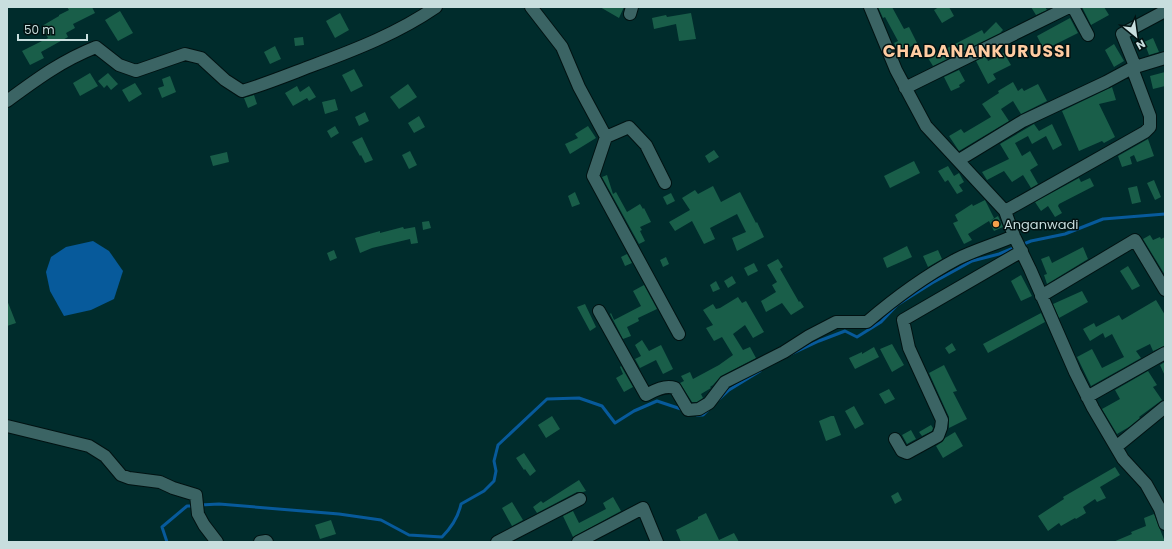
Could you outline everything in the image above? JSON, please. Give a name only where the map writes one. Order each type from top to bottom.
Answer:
[{"type":"street","points":[[7,101],[49,70],[96,46],[119,65],[136,71],[185,54],[201,58],[225,80],[242,91],[267,84],[382,39],[419,19],[436,7]]},
{"type":"street","points":[[531,7],[562,47],[579,87],[606,137],[593,176],[679,334]]},
{"type":"street","points":[[870,7],[905,88],[926,126],[1005,211],[1075,372],[1123,459],[1146,484],[1162,508],[1165,524]]},
{"type":"street","points":[[905,88],[1068,7]]},
{"type":"street","points":[[1073,7],[1088,35]]},
{"type":"street","points":[[1005,211],[1145,132],[1150,127],[1150,116],[1122,34],[1165,11]]},
{"type":"street","points":[[959,160],[1023,121],[1106,82],[1133,67],[1165,58]]},
{"type":"street","points":[[606,137],[629,127],[646,145],[665,183]]},
{"type":"street","points":[[1041,296],[1135,240],[1165,290]]},
{"type":"street","points":[[599,311],[646,395],[657,389],[670,386],[675,388],[688,410],[699,409],[709,403],[725,382],[784,352],[809,336],[836,322],[867,322],[895,298],[959,258],[1018,243]]},
{"type":"street","points":[[895,439],[902,451],[907,453],[938,436],[942,420],[909,348],[903,320],[1018,243]]},
{"type":"street","points":[[1088,397],[1165,353]]},
{"type":"street","points":[[1116,447],[1165,407]]},
{"type":"street","points":[[7,426],[89,446],[105,456],[121,475],[130,478],[160,482],[173,488],[196,495],[198,514],[204,525],[217,542]]},
{"type":"street","points":[[497,542],[580,499]]},
{"type":"street","points":[[578,542],[643,508],[657,542]]},
{"type":"street","points":[[260,542],[267,542]]},
{"type":"water","points":[[93,241],[109,251],[123,271],[114,299],[91,310],[64,316],[50,291],[46,272],[51,257],[66,247]]},
{"type":"building","points":[[67,7],[92,7],[95,13],[73,24],[75,28],[66,33],[68,37],[41,52],[44,58],[30,65],[22,51],[48,38],[42,26],[69,10]]},
{"type":"building","points":[[600,7],[624,7],[619,18]]},
{"type":"building","points":[[878,7],[892,7],[904,29],[909,27],[917,43],[899,53],[894,43],[898,41],[885,17],[883,18]]},
{"type":"building","points":[[939,7],[949,7],[954,16],[942,23],[934,10]]},
{"type":"building","points":[[1031,7],[1045,7],[1047,10],[1036,15]]},
{"type":"building","points":[[1082,7],[1104,7],[1109,15],[1091,25]]},
{"type":"building","points":[[120,11],[133,33],[118,41],[105,20]]},
{"type":"building","points":[[340,13],[349,30],[335,38],[326,21]]},
{"type":"building","points":[[691,13],[696,39],[679,41],[676,24],[654,29],[652,18]]},
{"type":"building","points":[[1070,18],[1078,33],[1044,50],[1037,36]]},
{"type":"building","points":[[996,22],[1003,30],[1000,33],[933,66],[928,58],[982,30],[984,34]]},
{"type":"building","points":[[303,37],[304,45],[295,46],[294,38]]},
{"type":"building","points":[[1153,38],[1159,52],[1149,55],[1144,42]]},
{"type":"building","points":[[1114,44],[1124,61],[1114,67],[1105,50]]},
{"type":"building","points":[[275,46],[281,59],[270,64],[264,52]]},
{"type":"building","points":[[1004,53],[1011,65],[993,74],[996,79],[988,84],[976,61],[986,56],[988,61]]},
{"type":"building","points":[[354,69],[363,86],[351,92],[342,75]]},
{"type":"building","points":[[959,70],[965,81],[959,85],[960,87],[951,91],[944,77]]},
{"type":"building","points":[[1165,72],[1165,86],[1153,89],[1150,76]]},
{"type":"building","points":[[90,73],[98,86],[80,96],[73,83]]},
{"type":"building","points":[[108,73],[118,84],[111,90],[107,85],[104,88],[98,81]]},
{"type":"building","points":[[170,76],[176,92],[162,98],[158,88],[164,86],[162,79]]},
{"type":"building","points":[[1013,82],[1018,91],[1022,88],[1024,91],[1038,84],[1047,101],[1021,114],[1013,101],[1001,109],[1009,121],[959,151],[949,136],[961,129],[964,133],[991,117],[982,104],[999,93],[998,91]]},
{"type":"building","points":[[135,83],[142,94],[129,102],[122,90]]},
{"type":"building","points":[[408,84],[417,97],[399,109],[390,97]]},
{"type":"building","points":[[297,86],[300,92],[309,86],[316,97],[309,101],[307,98],[293,106],[285,93]]},
{"type":"building","points":[[1112,87],[1116,100],[1099,104],[1115,137],[1104,143],[1102,141],[1079,151],[1062,111]]},
{"type":"building","points":[[254,95],[257,104],[248,108],[244,98]]},
{"type":"building","points":[[335,99],[338,110],[325,114],[322,102]]},
{"type":"building","points":[[365,112],[369,121],[359,126],[355,117]]},
{"type":"building","points":[[419,116],[425,127],[414,133],[408,123]]},
{"type":"building","points":[[1034,124],[1039,131],[1052,124],[1062,145],[1053,150],[1046,136],[1032,144],[1028,136],[1015,143],[1022,156],[1030,151],[1038,165],[1030,170],[1038,184],[1031,188],[1023,175],[1012,182],[1004,171],[987,180],[982,172],[1009,159],[1000,144]]},
{"type":"building","points":[[335,126],[339,133],[331,138],[327,131]]},
{"type":"building","points":[[588,126],[596,138],[570,154],[565,144],[578,138],[575,134]]},
{"type":"building","points":[[362,137],[373,160],[365,163],[352,142]]},
{"type":"building","points":[[1148,139],[1154,156],[1137,162],[1134,155],[1130,157],[1132,164],[1122,167],[1118,156]]},
{"type":"building","points":[[714,150],[719,157],[709,163],[705,156]]},
{"type":"building","points":[[410,151],[417,165],[409,169],[402,155]]},
{"type":"building","points":[[227,152],[229,162],[213,166],[210,156]]},
{"type":"building","points":[[914,161],[920,173],[890,188],[884,176]]},
{"type":"building","points":[[948,166],[954,176],[959,173],[964,182],[959,185],[963,191],[957,194],[948,180],[945,182],[938,171]]},
{"type":"building","points":[[607,175],[613,194],[616,192],[627,212],[640,204],[643,209],[644,208],[651,222],[640,227],[642,230],[640,231],[645,241],[639,244],[602,177]]},
{"type":"building","points":[[1079,178],[1081,182],[1090,178],[1094,186],[1059,204],[1058,206],[1062,213],[1055,217],[1048,206],[1041,211],[1035,202]]},
{"type":"building","points":[[1154,180],[1161,197],[1155,200],[1147,183]]},
{"type":"building","points":[[713,186],[721,202],[740,192],[764,237],[737,251],[732,238],[746,232],[737,214],[710,228],[715,239],[704,244],[692,221],[675,231],[669,222],[690,210],[682,198],[695,190],[698,194]]},
{"type":"building","points":[[1137,186],[1141,202],[1132,204],[1128,188]]},
{"type":"building","points":[[575,192],[580,204],[572,207],[568,196]]},
{"type":"building","points":[[671,193],[675,201],[667,205],[663,197]]},
{"type":"building","points":[[985,200],[994,218],[990,221],[998,216],[1003,227],[994,231],[989,221],[968,234],[972,240],[964,244],[953,223],[958,221],[955,215],[972,204],[973,206]]},
{"type":"building","points":[[429,221],[431,228],[423,230],[422,222]]},
{"type":"building","points":[[403,227],[404,229],[415,227],[418,243],[411,244],[410,239],[372,248],[360,253],[355,238],[380,231],[380,233]]},
{"type":"building","points":[[1150,235],[1153,240],[1160,237],[1161,239],[1165,237],[1165,275],[1143,239]]},
{"type":"building","points":[[907,246],[912,257],[887,268],[883,258]]},
{"type":"building","points":[[1083,247],[1088,259],[1047,284],[1044,275],[1047,274],[1041,259],[1049,256],[1052,263]]},
{"type":"building","points":[[334,250],[337,258],[330,261],[327,253]]},
{"type":"building","points":[[938,250],[942,259],[928,267],[923,256]]},
{"type":"building","points":[[627,254],[632,263],[625,266],[621,257]]},
{"type":"building","points":[[666,257],[669,264],[663,267],[660,260]]},
{"type":"building","points":[[778,259],[783,267],[780,269],[799,302],[800,301],[804,307],[791,315],[782,303],[766,312],[761,301],[776,292],[772,285],[777,282],[767,265]]},
{"type":"building","points":[[754,263],[758,271],[748,276],[744,268]]},
{"type":"building","points":[[1128,266],[1140,286],[1132,290],[1120,271]]},
{"type":"building","points":[[1021,275],[1032,296],[1021,301],[1011,281]]},
{"type":"building","points":[[732,276],[736,283],[728,288],[724,281]]},
{"type":"building","points":[[716,281],[720,289],[713,292],[710,285]]},
{"type":"building","points":[[644,285],[657,309],[638,318],[639,321],[627,327],[631,336],[623,339],[610,314],[611,313],[614,320],[641,306],[633,291]]},
{"type":"building","points":[[1082,291],[1088,302],[1059,318],[1053,304]]},
{"type":"building","points":[[738,297],[742,303],[746,301],[764,332],[753,338],[745,325],[733,334],[743,350],[750,347],[756,358],[721,376],[710,387],[711,388],[701,394],[703,398],[697,402],[692,402],[680,383],[684,381],[681,376],[690,372],[693,379],[719,365],[733,355],[722,337],[714,341],[706,328],[713,325],[703,310],[713,304],[716,309],[720,308]]},
{"type":"building","points":[[7,300],[16,323],[7,326]]},
{"type":"building","points":[[1156,300],[1165,315],[1165,346],[1153,351],[1150,344],[1136,351],[1141,358],[1091,386],[1077,357],[1092,349],[1102,368],[1124,357],[1112,334],[1105,338],[1103,333],[1090,341],[1083,329],[1094,323],[1096,327],[1119,315],[1122,320]]},
{"type":"building","points":[[585,304],[596,327],[590,331],[577,307]]},
{"type":"building","points":[[1041,313],[1045,322],[988,353],[983,344]]},
{"type":"building","points":[[642,340],[649,351],[661,345],[673,369],[663,374],[656,360],[640,368],[635,359],[641,356],[635,345]]},
{"type":"building","points":[[952,343],[956,350],[949,354],[945,348]]},
{"type":"building","points":[[892,344],[904,365],[892,372],[880,349]]},
{"type":"building","points":[[874,347],[879,357],[855,369],[849,358],[862,352],[862,354]]},
{"type":"building","points":[[1165,362],[1165,376],[1160,365]]},
{"type":"building","points":[[944,365],[957,391],[953,392],[967,419],[949,428],[949,417],[929,373]]},
{"type":"building","points":[[621,366],[633,387],[624,392],[616,378],[623,374],[620,367]]},
{"type":"building","points":[[1148,371],[1157,385],[1153,387],[1162,400],[1139,417],[1140,418],[1129,427],[1117,434],[1102,409],[1120,399],[1115,390]]},
{"type":"building","points":[[889,389],[895,399],[885,404],[879,394]]},
{"type":"building","points":[[854,406],[864,424],[855,429],[845,411]]},
{"type":"building","points":[[552,416],[560,429],[546,438],[538,425]]},
{"type":"building","points":[[834,416],[841,435],[826,441],[819,421]]},
{"type":"building","points":[[931,425],[933,428],[932,431],[922,436],[919,432]]},
{"type":"building","points":[[911,430],[916,439],[907,444],[902,435]]},
{"type":"building","points":[[955,432],[963,446],[943,458],[936,446]]},
{"type":"building","points":[[524,453],[536,471],[530,476],[516,458]]},
{"type":"building","points":[[1115,467],[1120,475],[1100,487],[1106,498],[1097,502],[1095,499],[1083,507],[1086,513],[1061,526],[1059,523],[1048,531],[1038,516],[1064,499],[1063,497]]},
{"type":"building","points":[[579,480],[586,491],[577,492],[537,513],[533,507],[541,501],[543,503]]},
{"type":"building","points":[[898,492],[902,500],[895,504],[891,496]]},
{"type":"building","points":[[613,497],[621,511],[573,537],[563,516],[573,511],[579,523],[606,509],[603,503]]},
{"type":"building","points":[[512,502],[523,520],[512,526],[502,508]]},
{"type":"building","points":[[706,513],[719,540],[734,533],[739,542],[681,542],[676,530],[698,519],[698,517]]},
{"type":"building","points":[[1154,514],[1165,542],[1113,542],[1146,526],[1144,518]]},
{"type":"building","points":[[331,520],[336,534],[320,539],[315,525]]},
{"type":"waterway","points":[[1021,245],[1031,241],[1065,234],[1103,219],[1165,214]]},
{"type":"waterway","points":[[789,355],[845,331],[857,337],[881,322],[897,305],[932,283],[972,261],[999,254],[1016,247]]},
{"type":"waterway","points":[[717,401],[729,390],[760,371]]},
{"type":"waterway","points":[[200,505],[219,504],[339,514],[381,520],[409,535],[442,537],[454,522],[461,504],[484,491],[494,481],[496,471],[494,461],[498,445],[547,399],[579,398],[602,406],[615,423],[634,411],[657,401],[681,409]]},
{"type":"waterway","points":[[697,415],[703,415],[709,409]]},
{"type":"waterway","points":[[167,542],[162,527],[187,506],[194,506]]},
{"type":"place","name":"Anganwadi","points":[[996,224]]},
{"type":"district","name":"CHADANANKURUSSI","points":[[977,51]]}]
